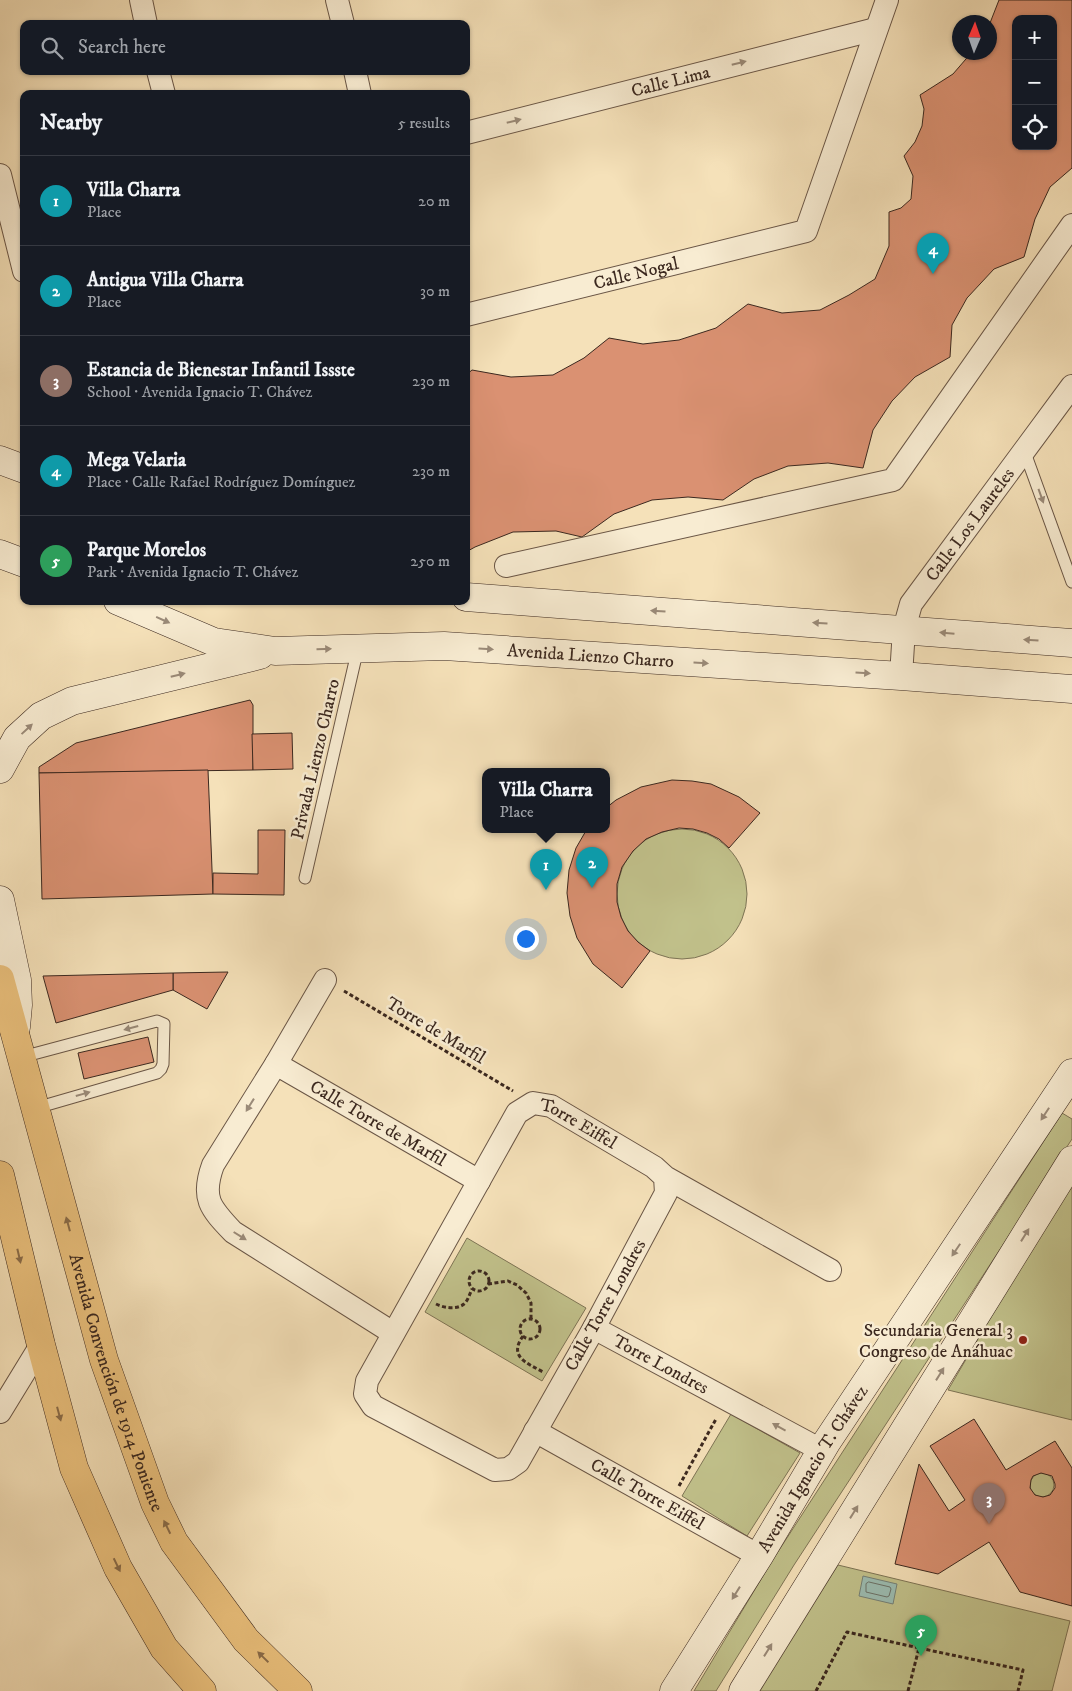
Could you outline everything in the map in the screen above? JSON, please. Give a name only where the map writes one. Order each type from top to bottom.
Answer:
[{"type":"main road","name":"Avenida Convención de 1914 Poniente","points":[[0,979],[104,1360],[155,1503],[174,1542],[246,1640],[298,1691]]},
{"type":"main road","points":[[0,1175],[40,1345],[74,1468],[118,1568],[164,1648],[202,1691]]},
{"type":"street","points":[[141,0],[145,20]]},
{"type":"street","points":[[337,0],[342,20]]},
{"type":"street","points":[[876,28],[886,0]]},
{"type":"street","name":"Calle Lima","points":[[470,131],[876,28]]},
{"type":"street","name":"Calle Nogal","points":[[470,314],[806,232],[876,28]]},
{"type":"street","points":[[159,75],[163,90]]},
{"type":"street","points":[[356,75],[359,90]]},
{"type":"street","points":[[0,175],[20,255]]},
{"type":"street","points":[[506,566],[894,480],[1072,225]]},
{"type":"street","name":"Calle Los Laureles","points":[[901,676],[904,629],[911,604],[1072,386]]},
{"type":"street","points":[[0,460],[20,468]]},
{"type":"street","points":[[0,554],[20,562]]},
{"type":"street","points":[[470,596],[1072,643]]},
{"type":"street","name":"Avenida Lienzo Charro","points":[[127,605],[214,642],[275,651],[444,646],[1072,689]]},
{"type":"street","points":[[0,769],[17,738],[41,716],[72,702],[275,651]]},
{"type":"street","name":"Avenida Convención de 1914 Poniente","points":[[0,900],[17,980],[18,1005],[15,1031]]},
{"type":"street","points":[[325,980],[276,1064],[213,1165],[207,1181],[209,1200],[215,1213],[233,1232],[393,1333]]},
{"type":"street","name":"Calle Torre de Marfil","points":[[276,1064],[479,1181]]},
{"type":"street","name":"Avenida Ignacio T. Chávez","points":[[674,1691],[759,1556],[822,1450],[1071,1077]]},
{"type":"street","name":"Torre Eiffel","points":[[536,1431],[518,1462],[508,1469],[495,1470],[373,1406],[365,1394],[367,1381],[517,1113],[532,1103],[551,1106],[654,1167],[665,1177],[830,1270]]},
{"type":"street","points":[[743,1691],[1072,1160]]},
{"type":"street","name":"Calle Torre Londres","points":[[536,1431],[594,1328],[666,1193],[665,1177]]},
{"type":"street","name":"Torre Londres","points":[[594,1328],[822,1450]]},
{"type":"street","points":[[0,1412],[40,1345]]},
{"type":"street","name":"Calle Torre Eiffel","points":[[536,1431],[759,1556]]},
{"type":"lane","points":[[1024,450],[1072,582]]},
{"type":"lane","name":"Privada Lienzo Charro","points":[[305,878],[358,648]]},
{"type":"lane","points":[[22,1057],[157,1022],[164,1024],[163,1064],[157,1072],[36,1108]]},
{"type":"path","name":"Torre de Marfil","points":[[325,980],[532,1103]]},
{"type":"path","points":[[488,1284],[488,1277],[484,1272],[474,1272],[469,1276],[468,1280],[472,1288],[478,1291],[488,1284],[508,1281],[517,1285],[526,1293],[531,1303],[531,1319]]},
{"type":"path","points":[[415,1294],[442,1307],[454,1308],[464,1304],[472,1288]]},
{"type":"path","points":[[531,1319],[539,1324],[540,1334],[538,1336],[528,1339],[523,1336],[520,1330],[524,1321],[531,1319]]},
{"type":"path","points":[[523,1336],[517,1344],[517,1353],[522,1360],[562,1384]]},
{"type":"path","name":"Torre Londres","points":[[669,1504],[728,1399]]},
{"type":"path","points":[[816,1691],[847,1632],[1023,1670],[1018,1691]]},
{"type":"path","points":[[908,1691],[919,1648]]},
{"type":"green space","points":[[682,829],[695,830],[707,834],[728,848],[742,869],[746,881],[746,907],[742,919],[728,940],[707,954],[695,958],[682,959],[669,958],[657,954],[636,940],[622,919],[618,907],[617,894],[618,881],[622,869],[636,848],[657,834],[669,830]]},
{"type":"green space","points":[[1062,1113],[1072,1119],[1072,1139],[794,1565],[716,1691],[694,1691],[772,1561]]},
{"type":"green space","name":"Secundaria General 3 Congreso de Anáhuac","points":[[1072,1179],[1072,1420],[948,1390]]},
{"type":"green space","points":[[467,1238],[586,1308],[542,1381],[425,1312]]},
{"type":"green space","points":[[731,1414],[800,1453],[747,1536],[682,1496]]},
{"type":"green space","points":[[1042,1473],[1051,1476],[1054,1485],[1051,1494],[1042,1497],[1033,1494],[1030,1485],[1033,1476]]},
{"type":"green space","points":[[838,1565],[1070,1621],[1052,1691],[760,1691]]},
{"type":"water","points":[[863,1576],[897,1584],[893,1604],[859,1596]]},
{"type":"building","points":[[999,0],[1072,0],[1072,168],[1050,187],[1035,219],[1024,257],[994,269],[967,298],[952,325],[950,357],[915,377],[892,401],[873,430],[863,468],[828,463],[788,466],[754,479],[723,500],[688,497],[652,500],[614,514],[582,537],[556,531],[513,532],[470,550],[470,372],[472,370],[511,377],[553,375],[584,358],[609,338],[643,344],[679,340],[716,328],[748,304],[782,313],[820,310],[875,279],[889,246],[889,212],[901,208],[911,199],[913,176],[904,156],[915,142],[922,126],[924,109],[920,95],[953,74],[965,60],[997,60],[997,15],[993,15]]},
{"type":"building","points":[[250,700],[253,705],[253,770],[39,773],[39,767],[76,743]]},
{"type":"building","points":[[292,733],[293,769],[253,770],[252,734]]},
{"type":"building","points":[[208,770],[213,894],[42,899],[39,773]]},
{"type":"building","points":[[672,780],[711,784],[739,797],[760,813],[729,848],[719,839],[707,833],[679,828],[662,832],[646,839],[633,851],[622,867],[617,884],[617,902],[621,917],[628,931],[650,951],[622,988],[593,964],[577,938],[570,916],[567,893],[569,870],[576,848],[585,833],[610,833],[610,805],[641,787]]},
{"type":"building","points":[[258,830],[285,830],[284,895],[213,894],[213,873],[258,874]]},
{"type":"building","points":[[228,972],[207,1009],[173,990],[173,973]]},
{"type":"building","points":[[173,973],[173,990],[56,1023],[43,976]]},
{"type":"building","points":[[148,1037],[154,1062],[84,1079],[78,1053]]},
{"type":"building","points":[[974,1419],[1006,1470],[1055,1441],[1072,1468],[1072,1606],[1020,1592],[989,1542],[938,1574],[895,1564],[919,1464],[949,1511],[965,1500],[930,1446]],"holes":[[[1041,1473],[1052,1476],[1055,1488],[1050,1495],[1043,1497],[1035,1495],[1030,1488],[1033,1476]]]},
{"type":"place","name":"Mega Velaria","points":[[933,274]]},
{"type":"place","name":"Antigua Villa Charra","points":[[592,888]]},
{"type":"place","name":"Villa Charra","points":[[546,890]]},
{"type":"place","name":"Secundaria General 3 Congreso de Anáhuac","points":[[1023,1340]]},
{"type":"place","name":"Estancia de Bienestar Infantil Issste","points":[[989,1524]]},
{"type":"place","name":"Parque Morelos","points":[[921,1656]]}]
